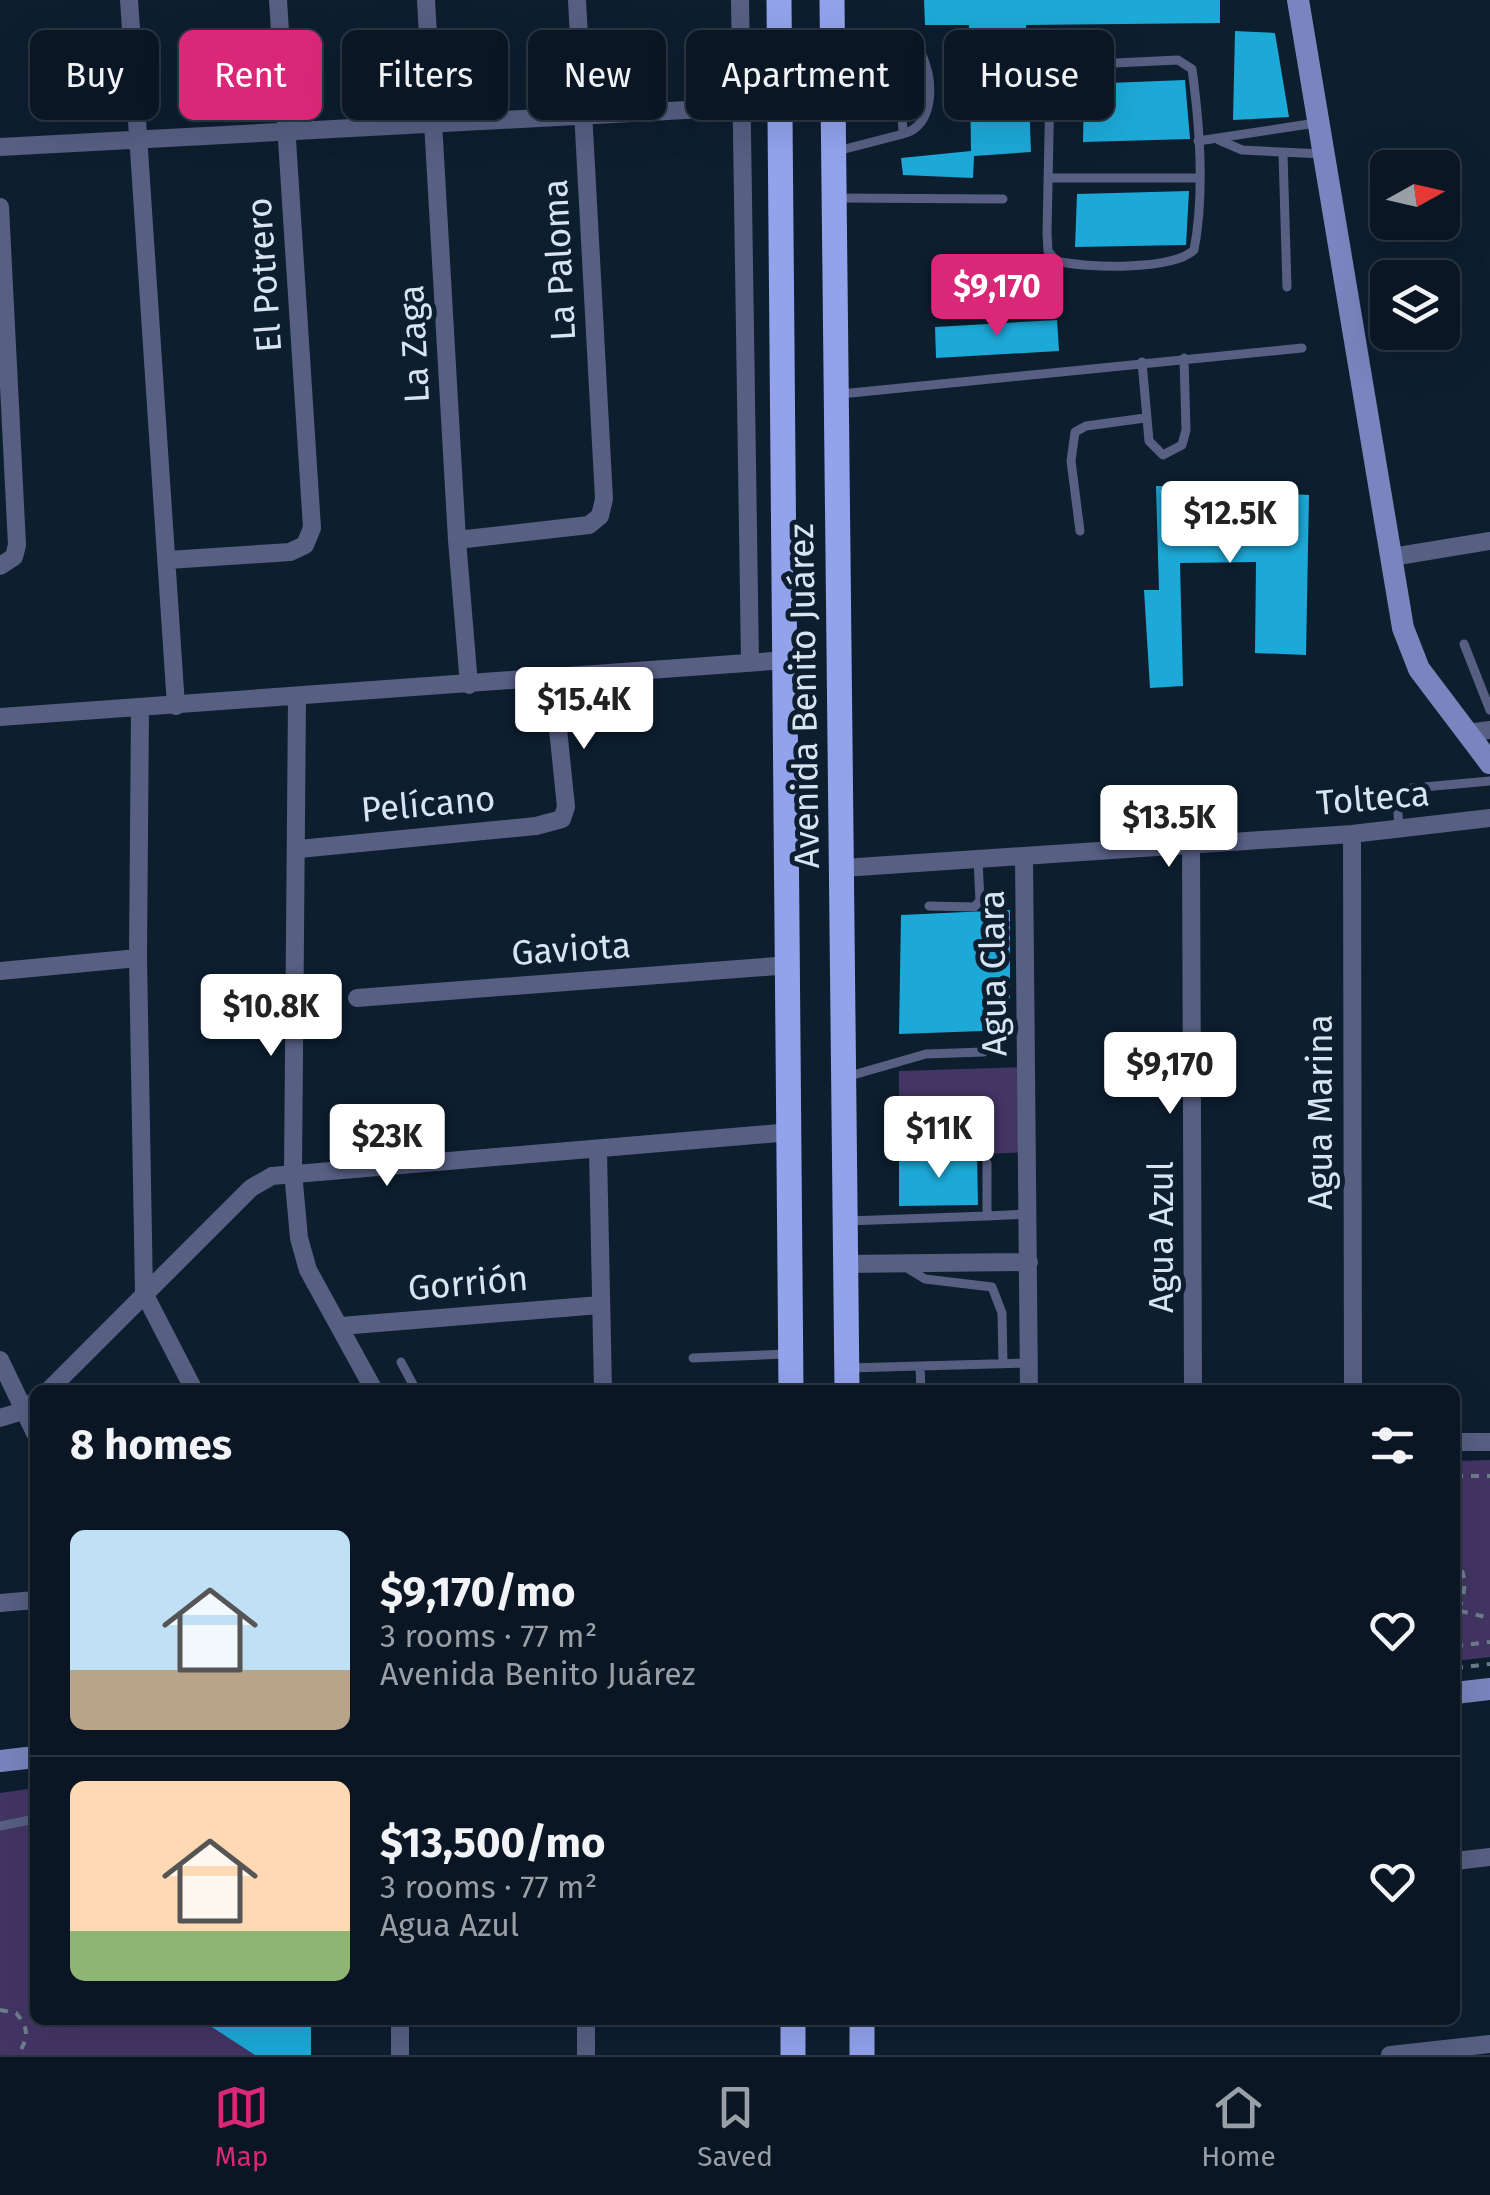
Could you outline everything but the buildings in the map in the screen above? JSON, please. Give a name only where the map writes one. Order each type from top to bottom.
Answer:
[{"type":"main road","name":"Avenida Benito Juárez","points":[[779,0],[779,30]]},
{"type":"main road","name":"Avenida Benito Juárez","points":[[832,0],[833,395],[843,868],[847,1379]]},
{"type":"main road","name":"Avenida Benito Juárez","points":[[780,120],[792,1385]]},
{"type":"main road","points":[[792,2025],[793,2055]]},
{"type":"main road","points":[[862,2025],[862,2055]]},
{"type":"street","points":[[129,0],[176,706]]},
{"type":"street","name":"El Potrero","points":[[168,560],[290,552],[305,545],[313,507],[278,0]]},
{"type":"street","name":"La Zaga","points":[[426,0],[428,30]]},
{"type":"street","name":"La Paloma","points":[[577,0],[579,30]]},
{"type":"street","points":[[740,0],[740,30]]},
{"type":"street","points":[[1298,0],[1410,650],[1419,670],[1479,731],[1490,763]]},
{"type":"street","points":[[0,146],[140,142],[434,120]]},
{"type":"street","name":"La Zaga","points":[[434,120],[456,540],[470,685]]},
{"type":"street","name":"La Paloma","points":[[456,540],[572,529],[589,525],[600,516],[604,500],[584,120]]},
{"type":"street","points":[[741,120],[750,662]]},
{"type":"street","points":[[0,207],[17,545],[7,561]]},
{"type":"street","points":[[1392,557],[1490,541]]},
{"type":"street","points":[[0,717],[553,680],[787,660]]},
{"type":"street","name":"Pelícano","points":[[298,848],[536,826],[562,819],[566,807],[553,680]]},
{"type":"street","points":[[296,698],[293,1172],[299,1238],[308,1270],[371,1385]]},
{"type":"street","points":[[140,708],[138,958],[144,1293],[191,1385]]},
{"type":"street","name":"Tolteca","points":[[843,868],[1352,834],[1490,818]]},
{"type":"street","name":"Agua Marina","points":[[1352,834],[1353,1385]]},
{"type":"street","name":"Agua Azul","points":[[1191,844],[1193,1385]]},
{"type":"street","name":"Agua Clara","points":[[1024,856],[1029,1385]]},
{"type":"street","points":[[0,970],[138,958]]},
{"type":"street","name":"Gaviota","points":[[357,998],[790,965]]},
{"type":"street","points":[[54,1385],[250,1188],[272,1176],[792,1132]]},
{"type":"street","points":[[598,1151],[603,1385]]},
{"type":"street","points":[[845,1264],[1028,1262]]},
{"type":"street","name":"Gorrión","points":[[341,1326],[600,1305]]},
{"type":"street","points":[[0,1360],[29,1406],[0,1418]]},
{"type":"street","points":[[1460,1442],[1490,1442]]},
{"type":"street","points":[[0,1603],[30,1600]]},
{"type":"street","points":[[1460,1692],[1490,1689]]},
{"type":"street","points":[[0,1761],[30,1758]]},
{"type":"street","points":[[1460,1860],[1490,1857]]},
{"type":"street","points":[[400,2025],[400,2055]]},
{"type":"street","points":[[586,2025],[586,2055]]},
{"type":"street","points":[[1390,2055],[1490,2044]]},
{"type":"lane","points":[[833,152],[903,134],[924,124],[928,110],[926,64],[922,55],[912,52],[904,54],[900,64],[903,134]]},
{"type":"lane","points":[[1187,62],[1198,142],[1198,232],[1194,250],[1185,258],[1172,262],[1075,266],[1056,261],[1048,250],[1050,86],[1058,72],[1074,65],[1187,62]]},
{"type":"lane","points":[[1198,142],[1319,123]]},
{"type":"lane","points":[[1219,140],[1242,150],[1324,154]]},
{"type":"lane","points":[[1282,154],[1287,287]]},
{"type":"lane","points":[[1049,178],[1198,178]]},
{"type":"lane","points":[[832,198],[1004,199]]},
{"type":"lane","points":[[833,395],[1302,348]]},
{"type":"lane","points":[[1142,362],[1144,418],[1155,451],[1173,454],[1182,445],[1186,430],[1184,358]]},
{"type":"lane","points":[[1080,531],[1072,460],[1075,432],[1086,426],[1144,418]]},
{"type":"lane","points":[[1464,644],[1490,710]]},
{"type":"lane","points":[[1399,830],[1397,797],[1402,790],[1490,781]]},
{"type":"lane","points":[[929,906],[974,907],[980,901],[978,857]]},
{"type":"lane","points":[[844,1078],[926,1054],[984,1052]]},
{"type":"lane","points":[[987,1163],[987,1216]]},
{"type":"lane","points":[[844,1221],[1028,1214]]},
{"type":"lane","points":[[900,1264],[925,1279],[992,1287],[1002,1313],[1003,1364]]},
{"type":"lane","points":[[694,1358],[791,1354]]},
{"type":"lane","points":[[401,1362],[413,1385]]},
{"type":"lane","points":[[847,1379],[920,1368],[1028,1363]]},
{"type":"lane","points":[[920,1368],[921,1385]]},
{"type":"lane","points":[[0,1826],[30,1819]]},
{"type":"path","points":[[1460,1476],[1490,1476]]},
{"type":"path","points":[[1460,1568],[1465,1580],[1460,1601]]},
{"type":"path","points":[[1460,1613],[1490,1618]]},
{"type":"path","points":[[1460,1645],[1490,1642]]},
{"type":"path","points":[[1460,1667],[1490,1664]]},
{"type":"path","points":[[0,2010],[16,2013],[24,2023],[28,2037],[18,2055]]},
{"type":"shaded area","points":[[1026,1067],[1027,1152],[899,1158],[899,1071]]},
{"type":"shaded area","points":[[1490,1460],[1490,1657],[1460,1660],[1460,1461]]},
{"type":"shaded area","points":[[30,1789],[30,2025],[311,2025],[311,2055],[0,2055],[0,1793]]}]
